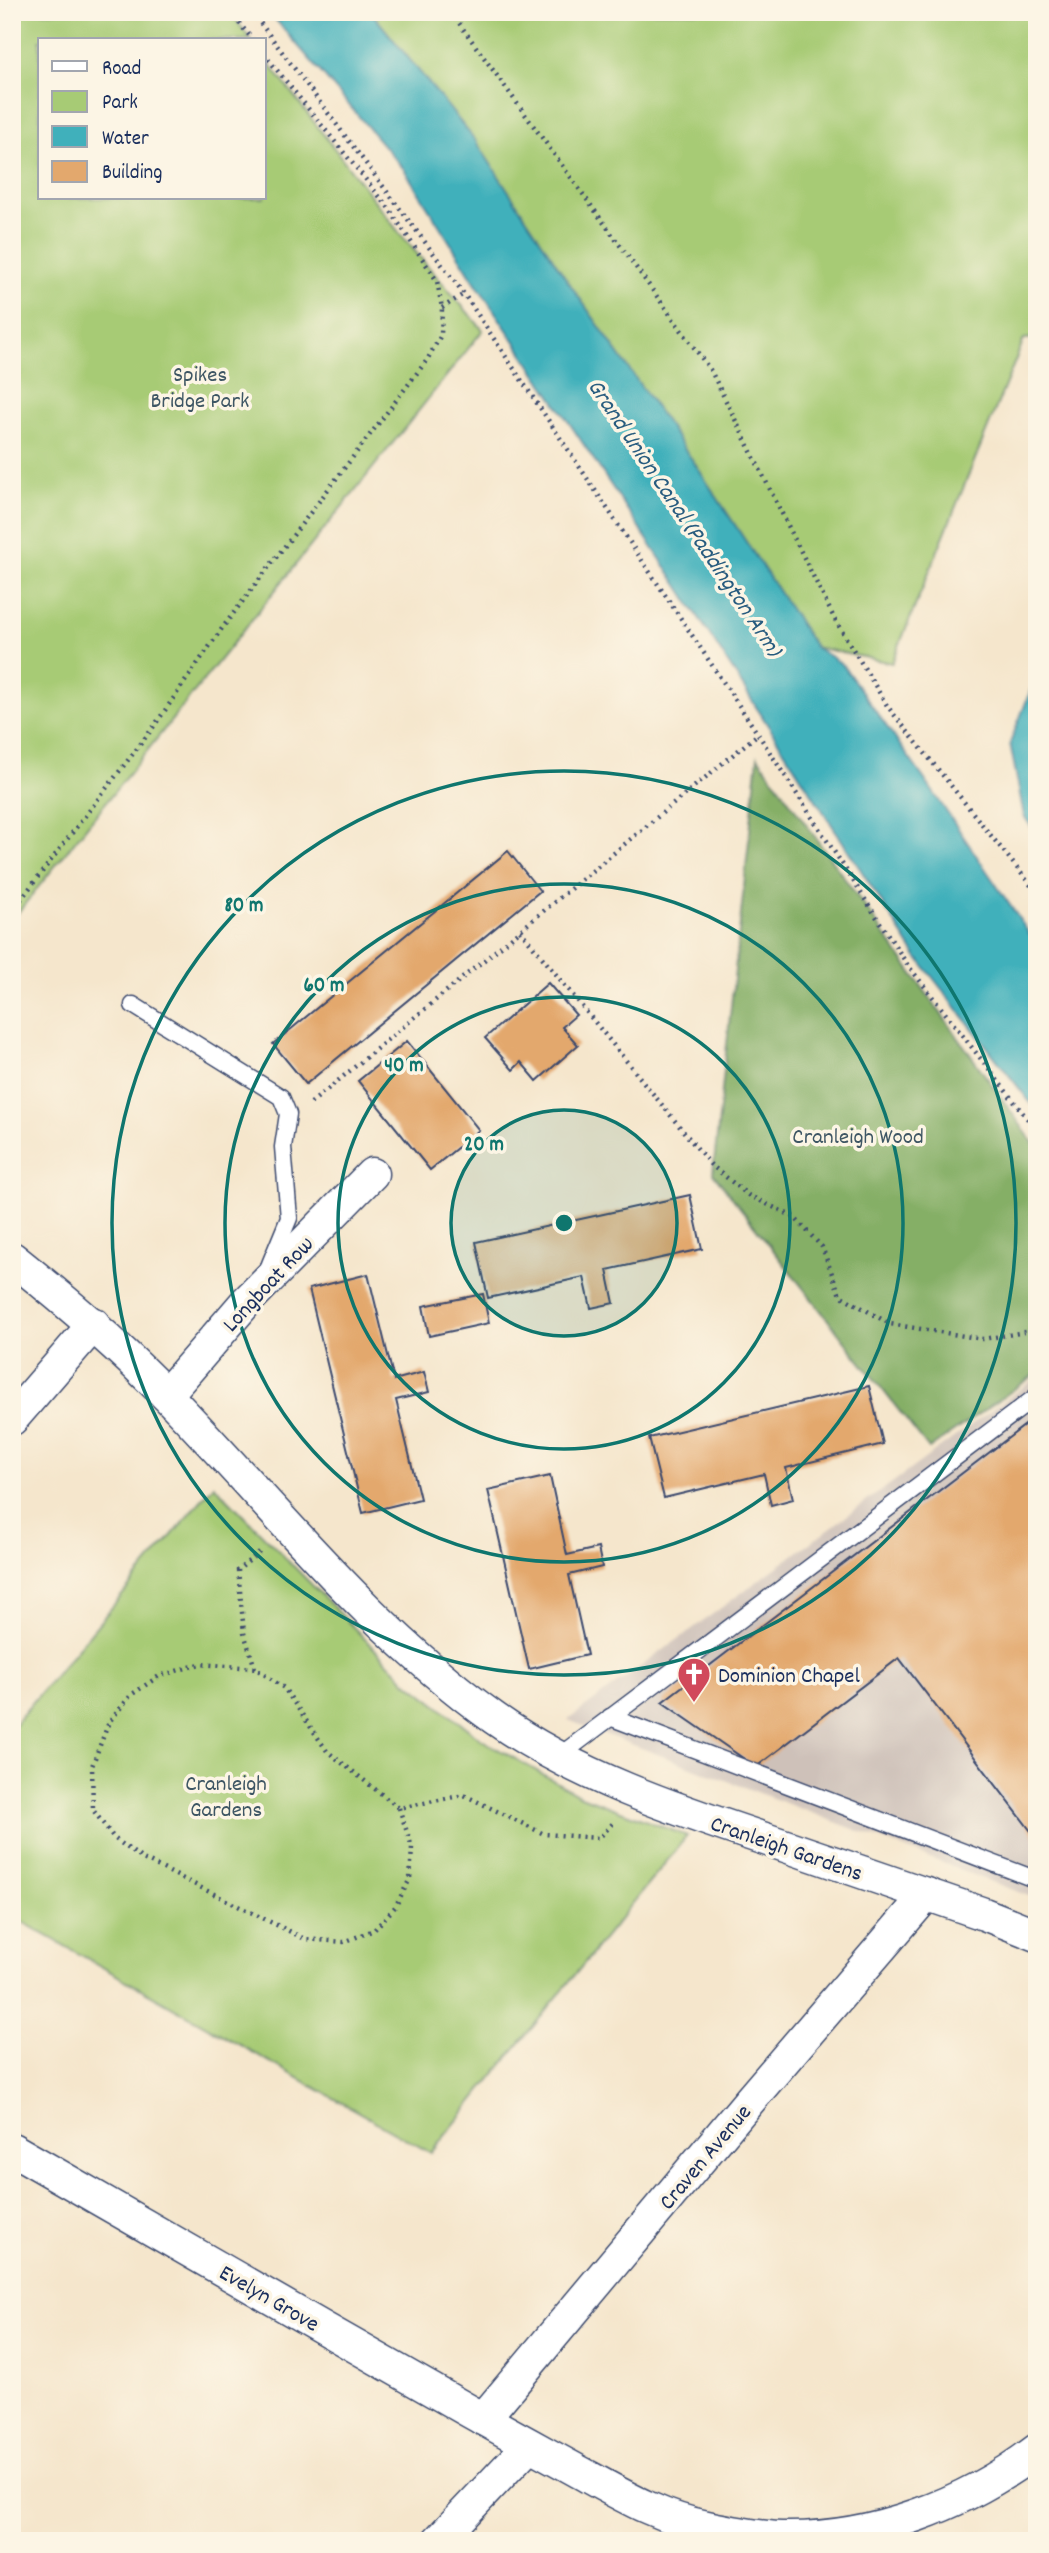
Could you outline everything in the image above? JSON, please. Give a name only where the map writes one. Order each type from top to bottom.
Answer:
[{"type":"street","name":"Longboat Row","points":[[166,1395],[247,1301],[372,1174]]},
{"type":"street","name":"Cranleigh Gardens","points":[[12,1258],[94,1324],[166,1395],[285,1525],[384,1625],[427,1665],[497,1720],[558,1757],[639,1795],[927,1894],[1037,1935]]},
{"type":"street","points":[[12,1419],[94,1324]]},
{"type":"street","name":"Craven Avenue","points":[[483,2419],[750,2100],[927,1894]]},
{"type":"street","name":"Evelyn Grove","points":[[12,2149],[529,2445],[634,2502],[668,2517],[704,2527],[779,2538],[831,2534],[909,2518],[991,2481],[1037,2450]]},
{"type":"street","points":[[438,2541],[529,2445]]},
{"type":"lane","points":[[133,1005],[281,1097],[288,1114],[283,1147],[289,1218],[275,1255],[247,1301]]},
{"type":"lane","points":[[558,1757],[1037,1396]]},
{"type":"lane","points":[[610,1717],[1037,1880]]},
{"type":"path","points":[[230,12],[251,38]]},
{"type":"path","points":[[252,12],[464,294],[758,734],[907,964],[1037,1131]]},
{"type":"path","points":[[451,12],[711,371],[834,618],[888,707],[1037,893]]},
{"type":"path","points":[[12,911],[152,729],[223,627],[427,360],[441,335],[442,308],[437,281],[388,207],[266,56]]},
{"type":"path","points":[[442,308],[464,294]]},
{"type":"path","points":[[287,1123],[758,734]]},
{"type":"path","points":[[520,930],[710,1164],[748,1195],[794,1217],[822,1247],[840,1295],[890,1324],[983,1339],[1037,1330]]},
{"type":"path","points":[[255,1668],[244,1633],[238,1570],[256,1557],[285,1525]]},
{"type":"path","points":[[200,1664],[255,1668],[285,1688],[327,1751],[399,1808],[412,1847],[410,1879],[395,1907],[374,1930],[344,1942],[305,1938],[141,1858],[114,1838],[93,1810],[92,1766],[110,1723],[131,1695],[159,1675],[200,1664]]},
{"type":"path","points":[[399,1808],[464,1795],[544,1834],[599,1838],[639,1795]]},
{"type":"shaded area","points":[[1037,1377],[1037,1899],[568,1720],[930,1455]]},
{"type":"green space","name":"Spikes Bridge Park","points":[[12,12],[230,12],[250,38],[38,38],[38,200],[266,200],[266,60],[401,235],[483,330],[12,920]]},
{"type":"green space","points":[[371,12],[1037,12],[1037,338],[1024,339],[892,663],[815,647],[695,464],[565,277],[475,140]]},
{"type":"green space","name":"Cranleigh Wood","points":[[758,757],[1037,1148],[1037,1373],[929,1449],[713,1173]]},
{"type":"green space","name":"Cranleigh Gardens","points":[[214,1485],[406,1681],[482,1740],[581,1796],[687,1836],[431,2153],[12,1916],[12,1727]]},
{"type":"water","name":"Grand Union Canal (Paddington Arm)","points":[[269,12],[371,12],[475,140],[565,277],[695,464],[815,647],[842,664],[925,780],[1037,945],[1037,1111],[916,956],[681,590],[473,279],[404,169]]},
{"type":"water","points":[[1037,674],[1037,835],[1024,816],[1010,743]]},
{"type":"building","points":[[508,851],[540,891],[306,1084],[273,1044]]},
{"type":"building","points":[[548,983],[576,1015],[562,1027],[578,1045],[537,1081],[521,1062],[513,1070],[485,1038]]},
{"type":"building","points":[[407,1041],[479,1130],[430,1170],[358,1081]]},
{"type":"building","points":[[690,1195],[702,1249],[607,1270],[614,1303],[591,1308],[584,1277],[488,1298],[476,1242]]},
{"type":"building","points":[[368,1274],[394,1380],[424,1372],[429,1392],[396,1400],[420,1499],[363,1513],[309,1289]]},
{"type":"building","points":[[483,1294],[489,1323],[429,1336],[423,1306]]},
{"type":"building","points":[[869,1386],[883,1444],[786,1468],[793,1499],[771,1505],[764,1474],[664,1498],[649,1438]]},
{"type":"building","points":[[1037,1416],[1037,1839],[899,1658],[756,1767],[662,1702]]},
{"type":"building","points":[[550,1476],[567,1555],[598,1548],[602,1567],[569,1575],[587,1655],[529,1669],[488,1490]]},
{"type":"place","name":"Dominion Chapel","points":[[694,1704]]}]
